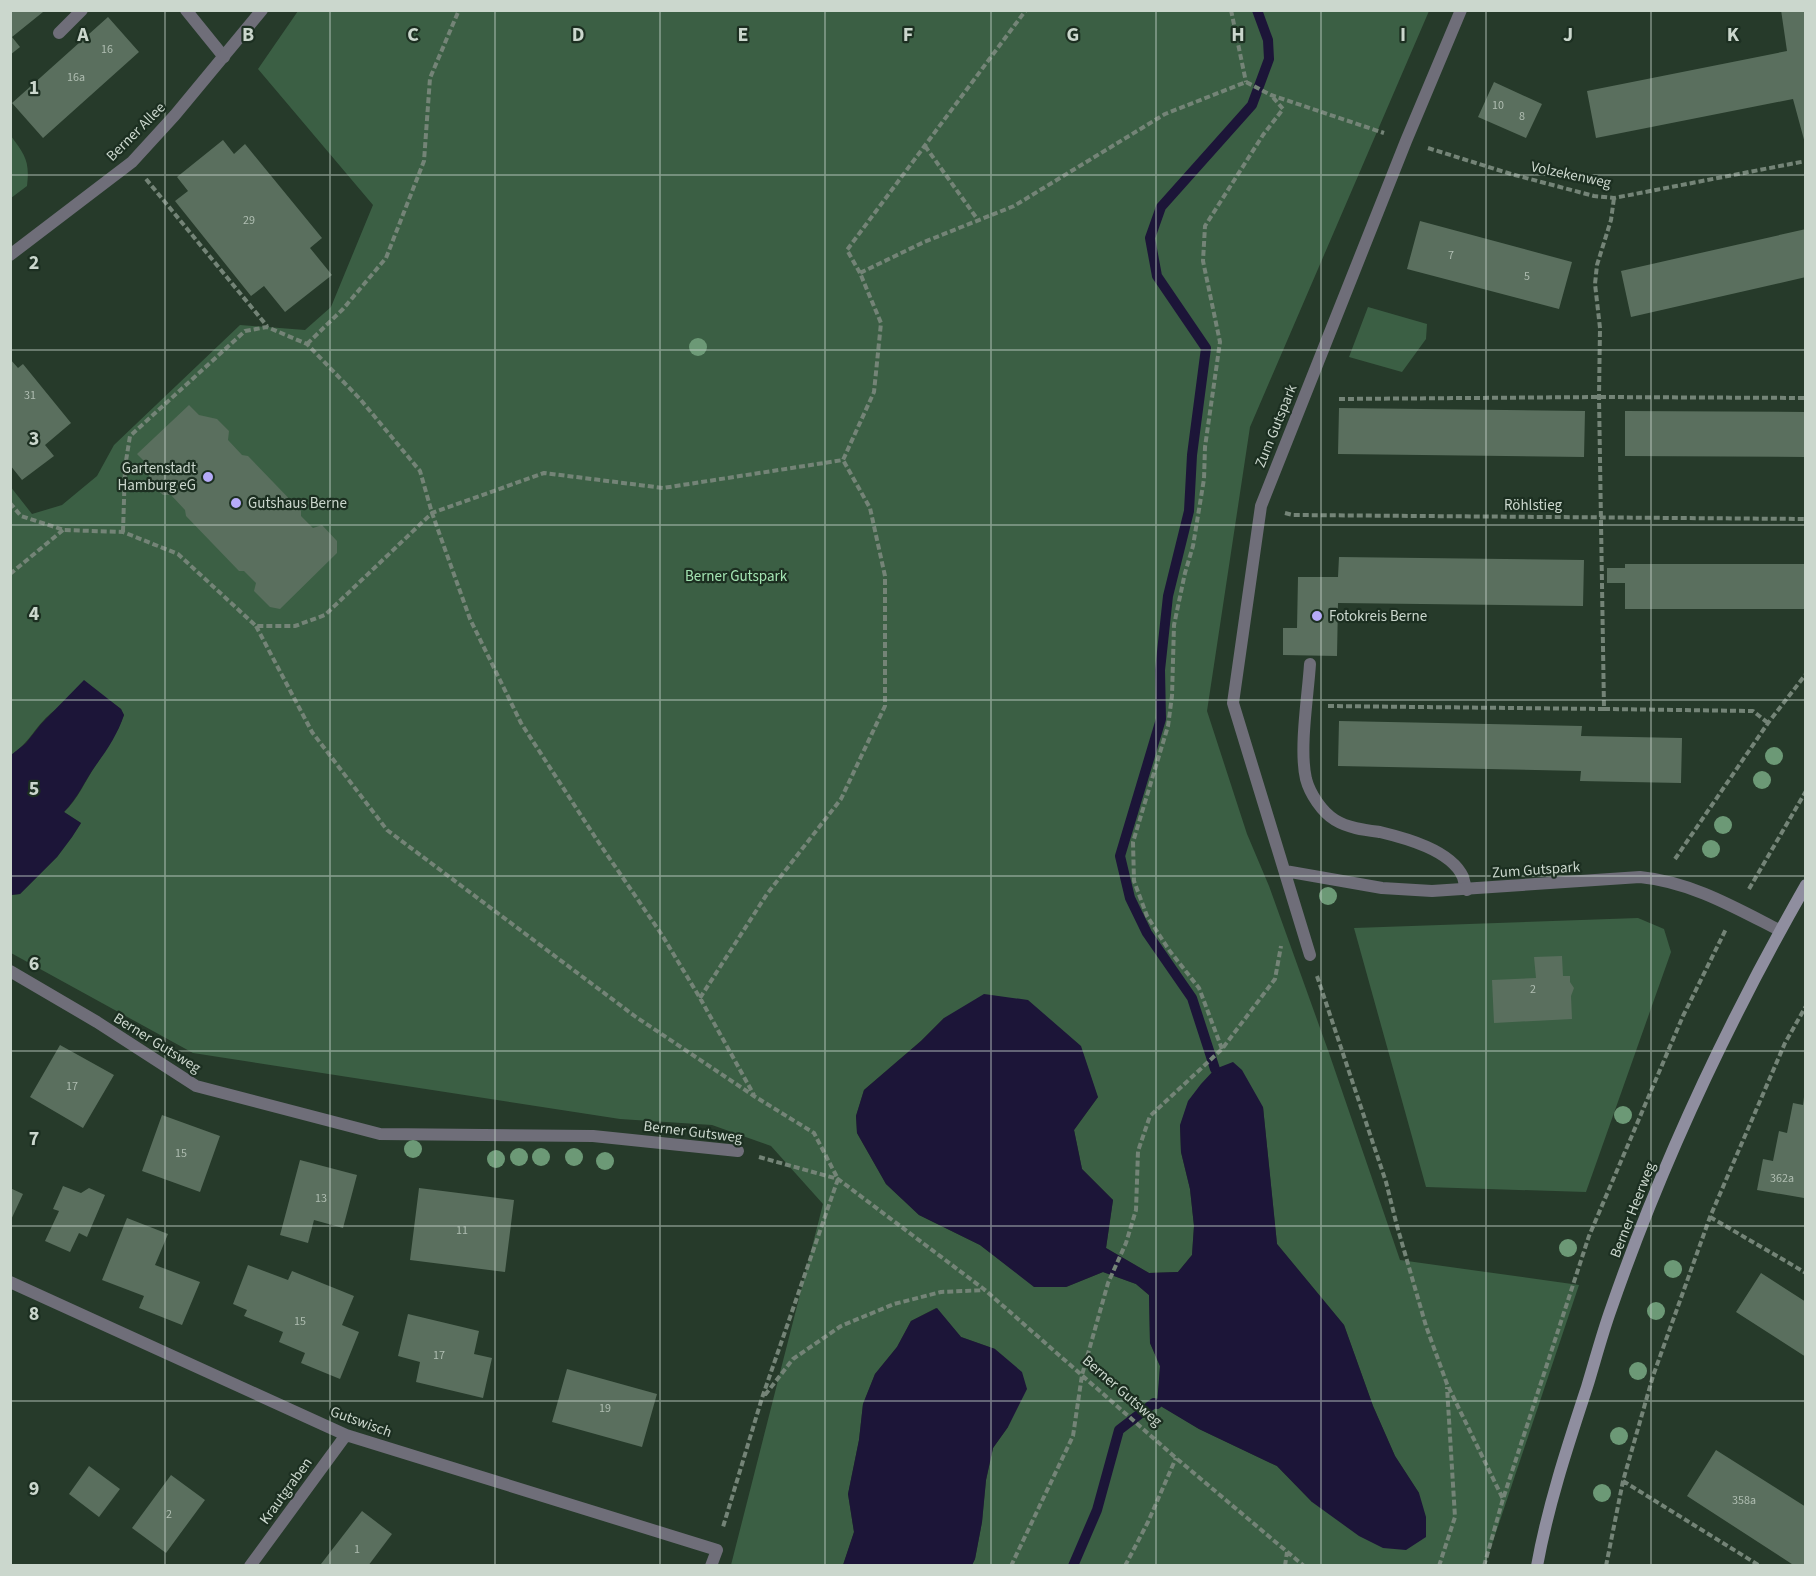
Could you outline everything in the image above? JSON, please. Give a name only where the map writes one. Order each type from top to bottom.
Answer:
[{"type":"main road","name":"Berner Heerweg","points":[[1537,1566],[1568,1447],[1611,1309],[1667,1163],[1721,1044],[1779,930],[1806,885]]},
{"type":"street","points":[[59,33],[82,10]]},
{"type":"street","points":[[186,10],[224,57]]},
{"type":"street","name":"Berner Allee","points":[[10,255],[132,162],[175,115],[262,10]]},
{"type":"street","name":"Zum Gutspark","points":[[1310,955],[1233,702],[1261,507],[1406,141],[1461,10]]},
{"type":"street","points":[[1310,664],[1304,757],[1310,790],[1323,810],[1335,820],[1394,835],[1442,854],[1462,875],[1467,890]]},
{"type":"street","name":"Zum Gutspark","points":[[1285,871],[1382,888],[1432,891],[1640,877],[1660,879],[1705,893],[1779,930]]},
{"type":"street","name":"Berner Gutsweg","points":[[10,971],[97,1022],[196,1086],[380,1134],[593,1136],[738,1150]]},
{"type":"street","name":"Gutswisch","points":[[10,1282],[346,1435],[717,1550]]},
{"type":"street","name":"Krautgraben","points":[[250,1566],[346,1435]]},
{"type":"street","points":[[711,1566],[717,1550]]},
{"type":"path","points":[[307,344],[343,309],[386,258],[424,161],[430,78],[459,10]]},
{"type":"path","points":[[843,460],[874,392],[881,323],[860,273],[847,250],[1026,10]]},
{"type":"path","points":[[860,273],[924,242],[1014,206],[1165,114],[1246,82],[1232,10]]},
{"type":"path","name":"Volzekenweg","points":[[1246,82],[1271,95],[1406,141],[1511,174],[1594,196],[1614,198],[1806,161]]},
{"type":"path","points":[[1222,1049],[1199,988],[1169,950],[1147,916],[1134,881],[1133,842],[1168,726],[1172,696],[1174,625],[1195,535],[1220,342],[1203,261],[1205,226],[1282,109],[1271,95]]},
{"type":"path","points":[[925,146],[978,220]]},
{"type":"path","points":[[132,162],[267,327],[307,344],[360,399],[420,471],[432,513],[470,619],[521,723],[662,935],[754,1096]]},
{"type":"path","points":[[1604,709],[1600,328],[1595,284],[1597,265],[1611,220],[1614,198]]},
{"type":"path","points":[[123,532],[125,467],[130,436],[245,331],[267,327]]},
{"type":"path","points":[[1339,399],[1599,396],[1806,398]]},
{"type":"path","points":[[256,626],[295,626],[324,615],[432,513],[544,473],[663,488],[843,460]]},
{"type":"path","points":[[700,998],[767,894],[841,799],[885,706],[885,576],[870,507],[843,460]]},
{"type":"path","points":[[10,503],[21,516],[64,530],[123,532],[178,554],[256,626],[312,732],[387,830],[636,1017],[814,1133],[838,1179],[762,1398],[717,1550]]},
{"type":"path","name":"Röhlstieg","points":[[1261,507],[1293,515],[1806,519]]},
{"type":"path","points":[[10,574],[64,530]]},
{"type":"path","points":[[1660,879],[1768,723],[1806,674]]},
{"type":"path","points":[[1307,706],[1754,711],[1768,723]]},
{"type":"path","points":[[1756,877],[1806,790]]},
{"type":"path","points":[[1011,1566],[1073,1436],[1082,1375],[1108,1283],[1126,1243],[1136,1210],[1138,1152],[1150,1116],[1222,1049],[1275,979],[1283,937]]},
{"type":"path","points":[[1484,1566],[1503,1499],[1589,1236],[1678,1026],[1721,938]]},
{"type":"path","points":[[1310,955],[1386,1182],[1426,1326],[1447,1384],[1503,1499]]},
{"type":"path","points":[[1606,1566],[1623,1481],[1653,1376],[1710,1217],[1785,1043],[1806,1006]]},
{"type":"path","name":"Berner Gutsweg","points":[[738,1150],[838,1179],[985,1290],[1176,1458],[1304,1566]]},
{"type":"path","points":[[1710,1217],[1806,1273]]},
{"type":"path","points":[[762,1398],[793,1359],[841,1326],[894,1304],[941,1292],[985,1290]]},
{"type":"path","points":[[1439,1566],[1455,1517],[1447,1384]]},
{"type":"path","points":[[1125,1566],[1148,1522],[1176,1458]]},
{"type":"path","points":[[1623,1481],[1760,1566]]},
{"type":"path","points":[[1287,1552],[1285,1563],[1293,1566]]},
{"type":"green space","name":"Berner Gutspark","points":[[298,11],[1429,11],[1250,427],[1207,711],[1247,834],[1269,886],[1329,1053],[1400,1260],[1579,1285],[1485,1565],[972,1565],[982,1522],[986,1480],[993,1448],[1008,1427],[995,1349],[961,1337],[936,1308],[911,1321],[897,1347],[875,1374],[863,1404],[859,1440],[848,1494],[854,1532],[843,1565],[731,1565],[823,1204],[771,1146],[712,1125],[620,1119],[193,1053],[11,953],[11,895],[20,894],[57,857],[81,823],[64,812],[108,747],[124,715],[121,709],[110,701],[58,709],[48,716],[23,745],[11,755],[10,486],[32,514],[62,505],[97,476],[114,445],[240,325],[305,330],[331,307],[373,205],[258,69]],"holes":[[[944,1018],[1098,1097],[1074,1130],[1082,1169],[1113,1200],[1106,1248],[1149,1273],[1178,1272],[1192,1255],[1194,1226],[1190,1189],[1181,1152],[1180,1126],[1263,1107],[1277,1244],[1344,1325],[1373,1406],[1395,1456],[1419,1493],[1312,1502],[1277,1466],[1199,1429],[1158,1404],[1160,1366],[1150,1343],[1149,1295],[1136,1284],[1103,1272],[1066,1287],[1034,1286],[980,1245],[919,1215],[886,1184],[857,1133],[856,1116],[864,1090]]]},
{"type":"green space","points":[[11,136],[25,159],[28,177],[27,186],[11,198]]},
{"type":"green space","points":[[1368,307],[1427,324],[1426,339],[1402,372],[1349,357]]},
{"type":"green space","points":[[1638,918],[1664,929],[1671,952],[1586,1192],[1426,1187],[1354,928]]},
{"type":"shaded area","points":[[84,680],[121,709],[124,715],[109,747],[64,812],[81,823],[57,857],[20,894],[11,895],[11,755],[26,743],[41,724]]},
{"type":"shaded area","points":[[984,994],[1028,1000],[1081,1046],[1098,1097],[1074,1130],[1082,1169],[1113,1200],[1106,1248],[1149,1273],[1178,1272],[1192,1255],[1194,1226],[1190,1189],[1181,1152],[1180,1125],[1188,1101],[1215,1069],[1233,1062],[1242,1070],[1263,1107],[1277,1244],[1344,1325],[1373,1406],[1395,1456],[1419,1493],[1426,1517],[1426,1537],[1406,1550],[1383,1548],[1359,1536],[1312,1502],[1277,1466],[1199,1429],[1157,1404],[1160,1366],[1150,1343],[1149,1295],[1136,1284],[1103,1272],[1066,1287],[1034,1287],[980,1245],[919,1215],[886,1184],[857,1133],[856,1116],[864,1090],[944,1018]]},
{"type":"shaded area","points":[[937,1308],[961,1337],[995,1349],[1022,1372],[1027,1389],[1008,1427],[993,1448],[975,1559],[972,1565],[843,1565],[854,1532],[848,1494],[859,1440],[863,1404],[875,1374],[897,1347],[911,1321]]},
{"type":"building","points":[[10,10],[41,10],[43,12],[12,37],[20,47],[10,55]]},
{"type":"building","points":[[1781,10],[1806,10],[1806,147],[1793,99],[1596,138],[1587,91],[1787,51]]},
{"type":"building","points":[[108,17],[139,52],[43,138],[12,103]]},
{"type":"building","points":[[1494,82],[1542,104],[1526,138],[1478,117]]},
{"type":"building","points":[[223,140],[234,154],[245,144],[322,238],[310,248],[332,275],[285,312],[264,286],[251,296],[175,201],[188,191],[177,177]]},
{"type":"building","points":[[1420,221],[1572,262],[1559,309],[1407,269]]},
{"type":"building","points":[[1806,229],[1806,277],[1631,317],[1621,271]]},
{"type":"building","points":[[10,359],[18,368],[23,364],[71,423],[45,445],[54,456],[22,480],[10,465]]},
{"type":"building","name":"Gutshaus Berne","points":[[189,405],[199,415],[217,419],[229,431],[228,440],[242,455],[248,456],[301,511],[301,516],[313,528],[322,525],[337,541],[337,553],[280,609],[270,607],[254,591],[256,583],[244,571],[239,571],[186,516],[185,510],[171,495],[163,495],[150,482],[147,464],[137,454]]},
{"type":"building","points":[[1339,408],[1585,411],[1584,457],[1338,454]]},
{"type":"building","points":[[1625,411],[1806,412],[1806,457],[1625,456]]},
{"type":"building","points":[[1339,557],[1584,560],[1583,606],[1338,603],[1337,656],[1283,655],[1283,628],[1297,628],[1298,577],[1338,577]]},
{"type":"building","points":[[1625,564],[1806,564],[1806,609],[1625,609],[1625,583],[1607,583],[1607,568],[1625,568]]},
{"type":"building","points":[[1339,721],[1582,726],[1581,736],[1682,738],[1681,783],[1580,781],[1581,771],[1338,766]]},
{"type":"building","points":[[1562,956],[1563,976],[1570,976],[1570,982],[1574,988],[1571,996],[1572,1019],[1494,1023],[1492,980],[1536,978],[1534,957]]},
{"type":"building","points":[[60,1045],[114,1075],[83,1128],[30,1097]]},
{"type":"building","points":[[1804,1097],[1806,1190],[1804,1198],[1757,1190],[1763,1159],[1773,1161],[1779,1131],[1787,1133],[1793,1103],[1803,1105]]},
{"type":"building","points":[[162,1115],[220,1136],[200,1192],[142,1171]]},
{"type":"building","points":[[300,1160],[357,1175],[343,1228],[314,1220],[308,1243],[280,1235]]},
{"type":"building","points":[[63,1186],[81,1193],[89,1188],[105,1195],[87,1237],[79,1233],[70,1252],[45,1241],[59,1211],[53,1209]]},
{"type":"building","points":[[10,1188],[23,1194],[10,1222]]},
{"type":"building","points":[[419,1188],[514,1200],[505,1272],[410,1260]]},
{"type":"building","points":[[127,1218],[168,1234],[155,1265],[200,1282],[182,1325],[139,1308],[144,1296],[102,1280]]},
{"type":"building","points":[[248,1265],[288,1280],[292,1271],[354,1296],[342,1325],[359,1332],[340,1379],[301,1363],[305,1353],[279,1342],[283,1332],[244,1316],[247,1310],[233,1304]]},
{"type":"building","points":[[1761,1273],[1806,1302],[1806,1357],[1736,1312]]},
{"type":"building","points":[[408,1314],[479,1331],[474,1354],[492,1358],[483,1398],[416,1382],[420,1362],[398,1356]]},
{"type":"building","points":[[567,1369],[657,1394],[642,1447],[552,1422]]},
{"type":"building","points":[[1716,1450],[1806,1507],[1806,1566],[1795,1566],[1687,1496]]},
{"type":"building","points":[[89,1466],[120,1489],[99,1517],[69,1494]]},
{"type":"building","points":[[171,1475],[205,1500],[166,1553],[132,1528]]},
{"type":"building","points":[[362,1511],[392,1534],[368,1566],[323,1566],[321,1564]]},
{"type":"waterway","points":[[1215,1069],[1192,998],[1147,933],[1130,898],[1120,856],[1161,719],[1160,670],[1168,596],[1189,511],[1192,455],[1206,348],[1157,276],[1150,238],[1161,207],[1252,105],[1269,59],[1268,40],[1257,10]]},
{"type":"waterway","points":[[1073,1566],[1097,1510],[1119,1430],[1154,1403],[1157,1404]]},
{"type":"place","name":"Gartenstadt Hamburg eG","points":[[208,477]]},
{"type":"place","name":"Gutshaus Berne","points":[[236,503]]},
{"type":"place","name":"Fotokreis Berne","points":[[1317,616]]}]
